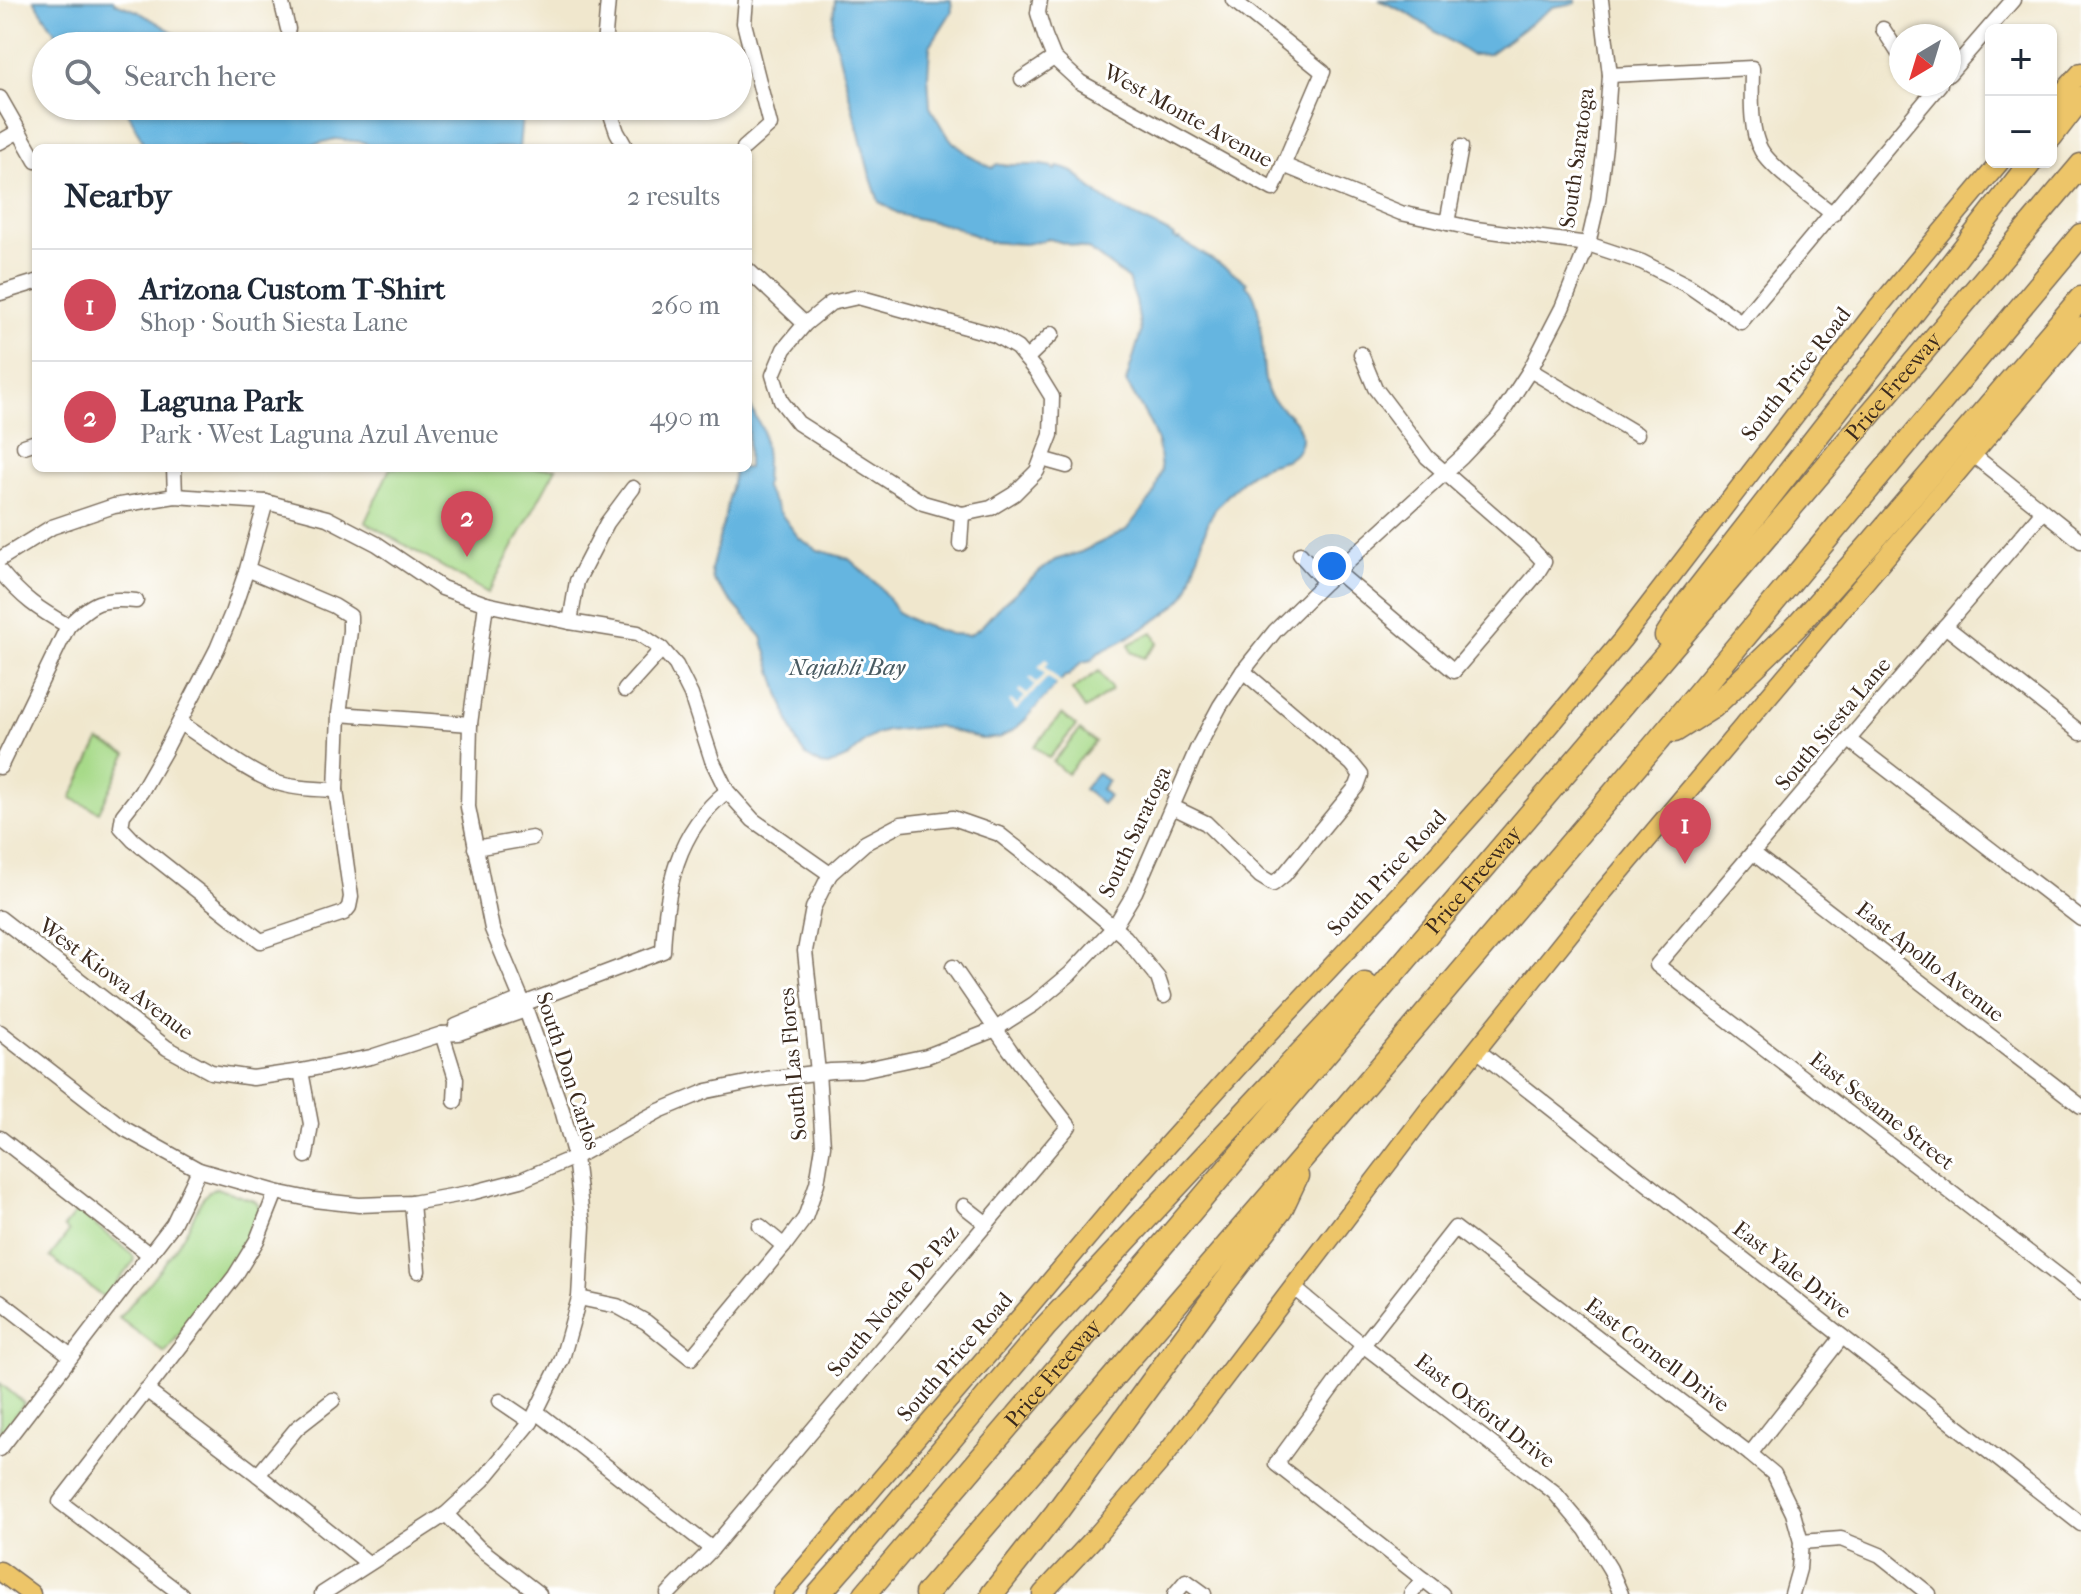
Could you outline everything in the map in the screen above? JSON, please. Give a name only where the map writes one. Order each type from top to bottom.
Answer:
[{"type":"highway","points":[[2057,129],[2081,98]]},
{"type":"highway","name":"Price Freeway","points":[[865,1594],[2081,165]]},
{"type":"highway","points":[[1614,714],[1687,603],[2026,168]]},
{"type":"highway","points":[[926,1594],[1657,742],[2081,235]]},
{"type":"highway","points":[[1657,742],[1713,707],[1796,627],[2081,298]]},
{"type":"highway","points":[[819,1594],[1085,1282],[1331,1023],[1367,981],[1428,933]]},
{"type":"highway","points":[[992,1594],[1056,1513],[1281,1210],[1307,1153]]},
{"type":"main road","points":[[2057,98],[2081,72]]},
{"type":"main road","name":"South Price Road","points":[[782,1594],[1161,1152],[1531,749],[1622,640],[1872,315],[1995,168]]},
{"type":"main road","points":[[1042,1594],[1160,1462],[1430,1108],[1608,886],[2081,326]]},
{"type":"main road","points":[[0,1571],[31,1594]]},
{"type":"street","points":[[281,0],[288,29]]},
{"type":"street","points":[[605,32],[608,0]]},
{"type":"street","points":[[746,0],[746,32]]},
{"type":"street","name":"West Monte Avenue","points":[[1040,0],[1038,13],[1054,58],[1080,82],[1273,189],[1283,165],[1401,213],[1476,229],[1588,244],[1642,262],[1689,286],[1741,322],[1833,214]]},
{"type":"street","points":[[1233,0],[1323,72],[1283,165]]},
{"type":"street","name":"South Saratoga","points":[[0,1032],[125,1129],[199,1170],[276,1192],[359,1205],[412,1203],[521,1180],[575,1157],[659,1111],[707,1091],[766,1079],[861,1070],[927,1056],[996,1029],[1034,1004],[1070,974],[1114,927],[1135,892],[1197,749],[1220,706],[1275,631],[1445,474],[1498,419],[1530,370],[1562,308],[1588,244],[1598,201],[1610,75],[1601,0]]},
{"type":"street","points":[[1961,60],[2013,0]]},
{"type":"street","points":[[1883,29],[1889,38]]},
{"type":"street","points":[[749,144],[770,125],[752,54]]},
{"type":"street","points":[[1022,79],[1054,58]]},
{"type":"street","points":[[1610,75],[1752,68],[1752,120],[1761,150],[1780,171],[1833,214],[1926,96]]},
{"type":"street","points":[[0,98],[32,154]]},
{"type":"street","points":[[613,120],[624,144]]},
{"type":"street","points":[[0,142],[19,131]]},
{"type":"street","points":[[1447,223],[1461,147]]},
{"type":"street","points":[[752,274],[805,324]]},
{"type":"street","points":[[0,293],[32,283]]},
{"type":"street","points":[[858,297],[995,335],[1017,348],[1052,397],[1051,435],[1039,465],[1014,494],[991,508],[962,514],[923,503],[798,423],[781,401],[773,375],[784,349],[805,324],[831,303],[858,297]]},
{"type":"street","points":[[1026,359],[1052,334]]},
{"type":"street","points":[[1337,572],[1454,671],[1544,562],[1427,457],[1375,388],[1361,354]]},
{"type":"street","points":[[1530,370],[1637,434]]},
{"type":"street","points":[[1973,455],[2081,541]]},
{"type":"street","points":[[1039,465],[1067,466]]},
{"type":"street","points":[[174,472],[175,496]]},
{"type":"street","points":[[570,622],[577,581],[607,523],[633,488]]},
{"type":"street","points":[[0,559],[52,527],[114,506],[175,496],[266,502],[327,518],[377,544],[442,588],[486,604],[638,633],[662,649],[676,665],[691,695],[712,760],[727,791],[753,820],[830,874],[865,843],[901,824],[953,818],[999,834],[1128,939],[1158,978],[1164,996]]},
{"type":"street","points":[[247,569],[334,606],[350,616],[339,714],[336,790],[351,897],[349,907],[344,913],[261,941],[133,840],[121,827],[123,815],[141,792],[217,649],[247,569],[266,502]]},
{"type":"street","name":"South Siesta Lane","points":[[1657,965],[2043,511]]},
{"type":"street","points":[[960,544],[962,514]]},
{"type":"street","points":[[1300,554],[1325,582]]},
{"type":"street","points":[[0,571],[16,591],[68,626]]},
{"type":"street","points":[[0,767],[4,750],[68,626],[86,608],[111,598],[136,601]]},
{"type":"street","name":"South Don Carlos","points":[[322,1594],[446,1514],[483,1480],[534,1417],[562,1359],[579,1298],[583,1226],[575,1157],[562,1110],[524,1004],[492,929],[468,807],[470,724],[486,604]]},
{"type":"street","points":[[1945,626],[2081,733]]},
{"type":"street","points":[[625,690],[662,649]]},
{"type":"street","points":[[1173,807],[1206,823],[1260,876],[1273,884],[1284,875],[1357,786],[1361,775],[1352,764],[1243,671]]},
{"type":"street","points":[[339,714],[470,724]]},
{"type":"street","points":[[180,723],[239,763],[275,782],[305,789],[336,790]]},
{"type":"street","points":[[1849,740],[2081,919]]},
{"type":"street","name":"West Kiowa Avenue","points":[[0,918],[167,1048],[211,1072],[253,1078],[301,1071],[371,1057],[442,1034],[459,1033],[524,1004],[663,951],[665,911],[677,860],[698,819],[727,791]]},
{"type":"street","points":[[475,848],[532,838]]},
{"type":"street","name":"East Apollo Avenue","points":[[1753,853],[2081,1106]]},
{"type":"street","name":"South Las Flores","points":[[579,1298],[617,1306],[646,1322],[691,1358],[805,1218],[817,1183],[823,1146],[805,951],[813,908],[830,874]]},
{"type":"street","name":"East Sesame Street","points":[[1657,965],[2081,1293]]},
{"type":"street","points":[[953,967],[996,1029]]},
{"type":"street","name":"South Noche De Paz","points":[[668,1594],[712,1549],[1069,1126],[996,1029]]},
{"type":"street","points":[[442,1034],[456,1079],[455,1101]]},
{"type":"street","name":"East Yale Drive","points":[[1477,1050],[2081,1524]]},
{"type":"street","points":[[301,1071],[311,1124],[306,1156]]},
{"type":"street","points":[[0,1138],[150,1255]]},
{"type":"street","points":[[0,1449],[173,1224],[199,1170]]},
{"type":"street","points":[[181,1594],[60,1502],[235,1276],[257,1240],[276,1192]]},
{"type":"street","points":[[412,1203],[418,1271]]},
{"type":"street","points":[[964,1206],[987,1224]]},
{"type":"street","points":[[760,1226],[784,1246]]},
{"type":"street","name":"East Cornell Drive","points":[[1363,1345],[1455,1228],[1774,1474],[1793,1513],[1801,1542],[1799,1569],[1792,1594]]},
{"type":"street","name":"East Oxford Drive","points":[[1294,1288],[1554,1492],[1586,1530],[1621,1594]]},
{"type":"street","points":[[0,1301],[71,1356]]},
{"type":"street","points":[[1750,1454],[1842,1337]]},
{"type":"street","points":[[1363,1345],[1276,1464],[1442,1594]]},
{"type":"street","points":[[146,1390],[368,1563]]},
{"type":"street","points":[[258,1475],[297,1428],[333,1400]]},
{"type":"street","points":[[500,1401],[534,1417],[712,1549]]},
{"type":"street","points":[[446,1514],[478,1547],[539,1594]]},
{"type":"street","points":[[1801,1542],[1841,1539],[1880,1555],[1929,1594]]},
{"type":"street","points":[[1411,1594],[1423,1579]]},
{"type":"street","points":[[1175,1594],[1186,1581],[1204,1594]]},
{"type":"green space","points":[[388,472],[554,472],[488,593],[365,522]]},
{"type":"green space","points":[[1153,632],[1158,643],[1144,658],[1131,652],[1129,644]]},
{"type":"green space","points":[[1099,671],[1112,690],[1085,709],[1072,690]]},
{"type":"green space","points":[[1062,714],[1076,726],[1049,758],[1034,746]]},
{"type":"green space","points":[[1080,730],[1095,742],[1067,774],[1053,762]]},
{"type":"green space","points":[[99,741],[127,754],[99,812],[71,798]]},
{"type":"green space","points":[[216,1188],[255,1201],[261,1208],[231,1266],[165,1353],[119,1318],[176,1248],[204,1197]]},
{"type":"green space","points":[[77,1211],[134,1257],[105,1298],[50,1257],[69,1232],[64,1227]]},
{"type":"green space","points":[[0,1383],[24,1403],[0,1436]]},
{"type":"water","points":[[34,0],[113,0],[173,32],[55,32]]},
{"type":"water","name":"Najahli Bay","points":[[835,0],[951,0],[952,11],[930,46],[928,76],[930,107],[953,142],[992,168],[997,164],[1041,165],[1069,170],[1112,204],[1174,236],[1247,283],[1259,314],[1268,391],[1293,419],[1301,439],[1293,456],[1256,470],[1216,508],[1189,587],[1179,603],[1145,627],[1098,653],[1092,660],[1082,662],[1014,730],[999,738],[981,739],[937,726],[887,731],[865,741],[849,757],[828,766],[806,756],[797,743],[762,637],[713,580],[711,570],[734,472],[752,472],[752,410],[763,431],[765,488],[799,538],[818,550],[849,559],[880,587],[897,612],[917,623],[950,634],[969,635],[1055,560],[1081,552],[1126,530],[1154,495],[1161,470],[1158,444],[1149,421],[1126,382],[1141,332],[1136,301],[1128,279],[1090,250],[1049,239],[1025,244],[989,242],[953,226],[901,215],[879,202],[832,29]]},
{"type":"water","points":[[1379,0],[1576,0],[1576,3],[1553,7],[1489,54],[1471,55],[1407,13]]},
{"type":"water","points":[[132,120],[522,120],[519,144],[366,144],[335,139],[316,144],[144,144]]},
{"type":"water","points":[[1097,773],[1108,781],[1101,789],[1109,796],[1102,804],[1084,789]]},
{"type":"pier","points":[[1046,659],[1049,662],[1045,667],[1063,684],[1030,721],[1027,718],[1057,685],[1048,677],[1016,711],[1009,701],[1017,705],[1024,697],[1018,691],[1020,689],[1027,694],[1035,685],[1029,679],[1031,677],[1037,683],[1045,674],[1038,667]]},
{"type":"place","name":"Laguna Park","points":[[467,557]]},
{"type":"place","name":"Arizona Custom T-Shirt","points":[[1685,864]]}]
